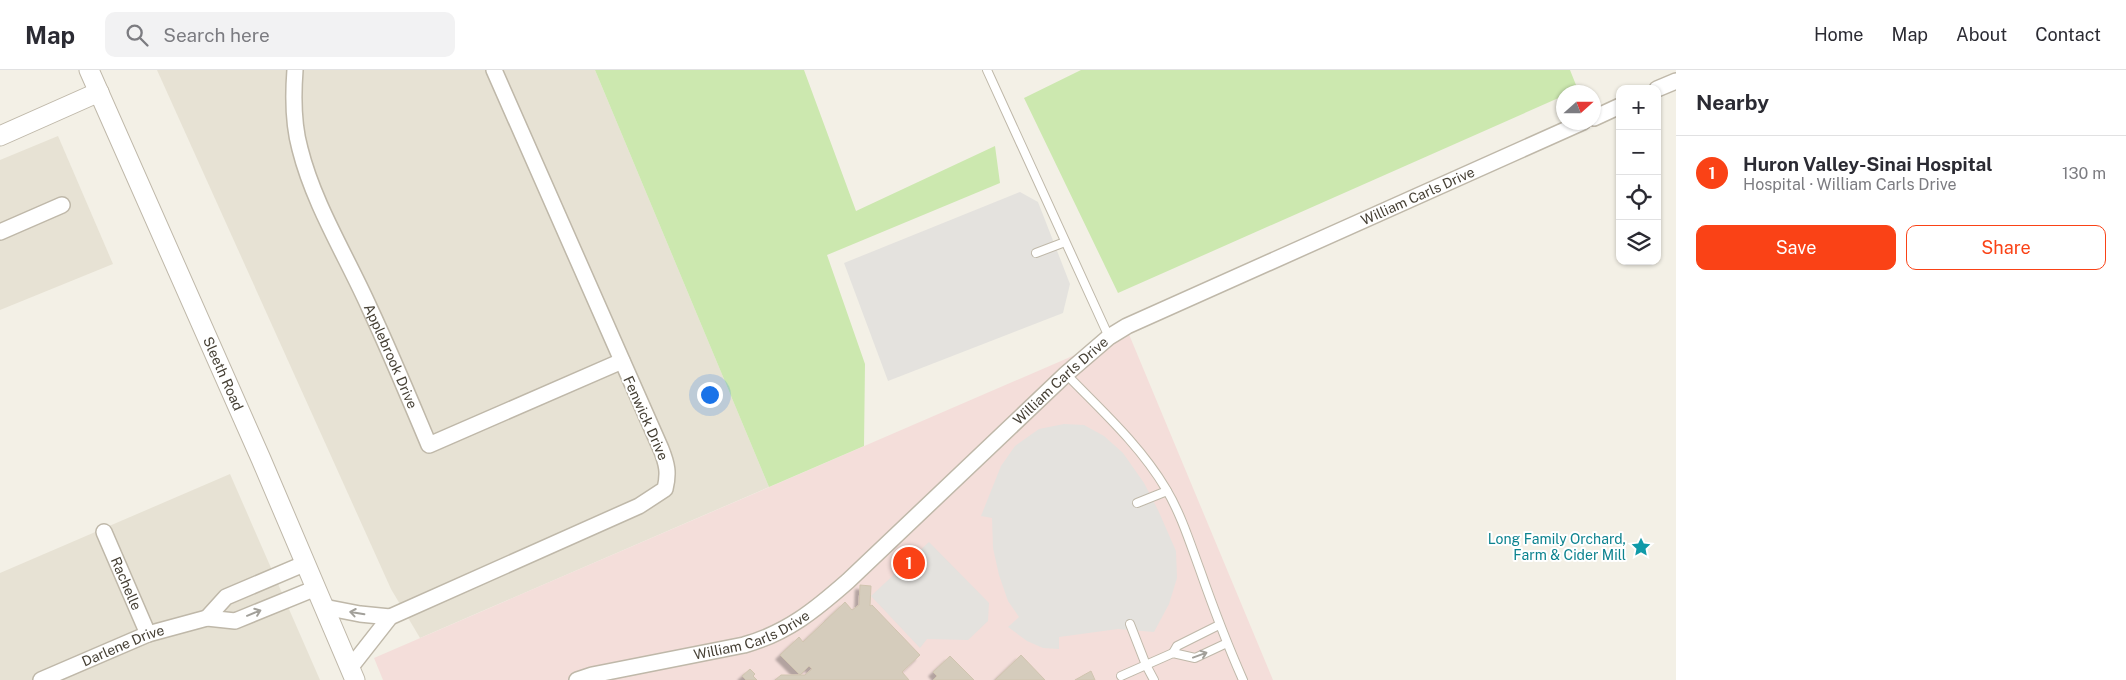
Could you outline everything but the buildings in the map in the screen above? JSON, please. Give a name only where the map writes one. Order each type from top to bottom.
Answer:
[{"type":"street","name":"Sleeth Road","points":[[89,70],[353,674]]},
{"type":"street","name":"Applebrook Drive","points":[[295,70],[295,125],[300,150],[317,197],[370,309],[429,445],[622,361]]},
{"type":"street","name":"Fenwick Drive","points":[[324,607],[360,614],[390,616],[639,506],[665,489],[668,468],[494,70]]},
{"type":"street","points":[[1661,87],[1676,81]]},
{"type":"street","points":[[0,136],[99,92]]},
{"type":"street","points":[[1601,115],[1616,108]]},
{"type":"street","name":"William Carls Drive","points":[[577,680],[592,675],[744,645],[764,640],[782,632],[830,597],[848,581],[1066,374],[1109,337],[1162,309],[1565,130]]},
{"type":"street","points":[[0,232],[62,205]]},
{"type":"street","name":"Rachelle","points":[[104,532],[148,634]]},
{"type":"street","points":[[207,618],[226,598],[306,564]]},
{"type":"street","name":"Darlene Drive","points":[[41,680],[148,634],[207,618],[235,620],[316,588]]},
{"type":"street","name":"Fenwick Drive","points":[[353,674],[390,616]]},
{"type":"lane","points":[[988,70],[1109,337]]},
{"type":"lane","points":[[1036,254],[1065,242]]},
{"type":"lane","points":[[1066,374],[1134,444],[1154,468],[1168,490],[1181,519],[1219,625],[1243,680]]},
{"type":"lane","points":[[1137,503],[1168,490]]},
{"type":"lane","points":[[1130,624],[1154,680]]},
{"type":"lane","points":[[1173,654],[1177,646],[1219,625]]},
{"type":"lane","points":[[1121,676],[1173,654],[1195,658],[1227,643]]},
{"type":"shaded area","points":[[157,70],[595,70],[769,487],[420,638],[391,589]]},
{"type":"shaded area","points":[[58,136],[113,264],[0,310],[0,160]]},
{"type":"shaded area","points":[[1020,192],[1038,202],[1070,284],[1063,313],[888,381],[844,263]]},
{"type":"shaded area","points":[[1128,332],[1273,680],[383,680],[374,658]]},
{"type":"shaded area","points":[[1064,424],[1084,425],[1104,436],[1123,453],[1144,483],[1176,551],[1177,578],[1169,604],[1154,632],[1118,629],[1059,637],[1059,649],[1043,648],[1027,641],[1008,627],[1019,617],[1008,601],[999,575],[993,548],[992,518],[981,516],[1001,466],[1015,446],[1039,429]]},
{"type":"shaded area","points":[[230,474],[320,680],[0,680],[0,573]]},
{"type":"shaded area","points":[[929,542],[989,603],[988,621],[968,640],[927,639],[920,648],[871,596]]},
{"type":"green space","points":[[595,70],[804,70],[856,211],[995,146],[1000,183],[827,255],[865,364],[864,446],[769,487]]},
{"type":"green space","points":[[1081,70],[1570,70],[1576,85],[1556,85],[1556,99],[1118,293],[1024,98]]},
{"type":"place","name":"Long Family Orchard, Farm & Cider Mill","points":[[1641,547]]},
{"type":"place","name":"Huron Valley-Sinai Hospital","points":[[909,563]]}]
